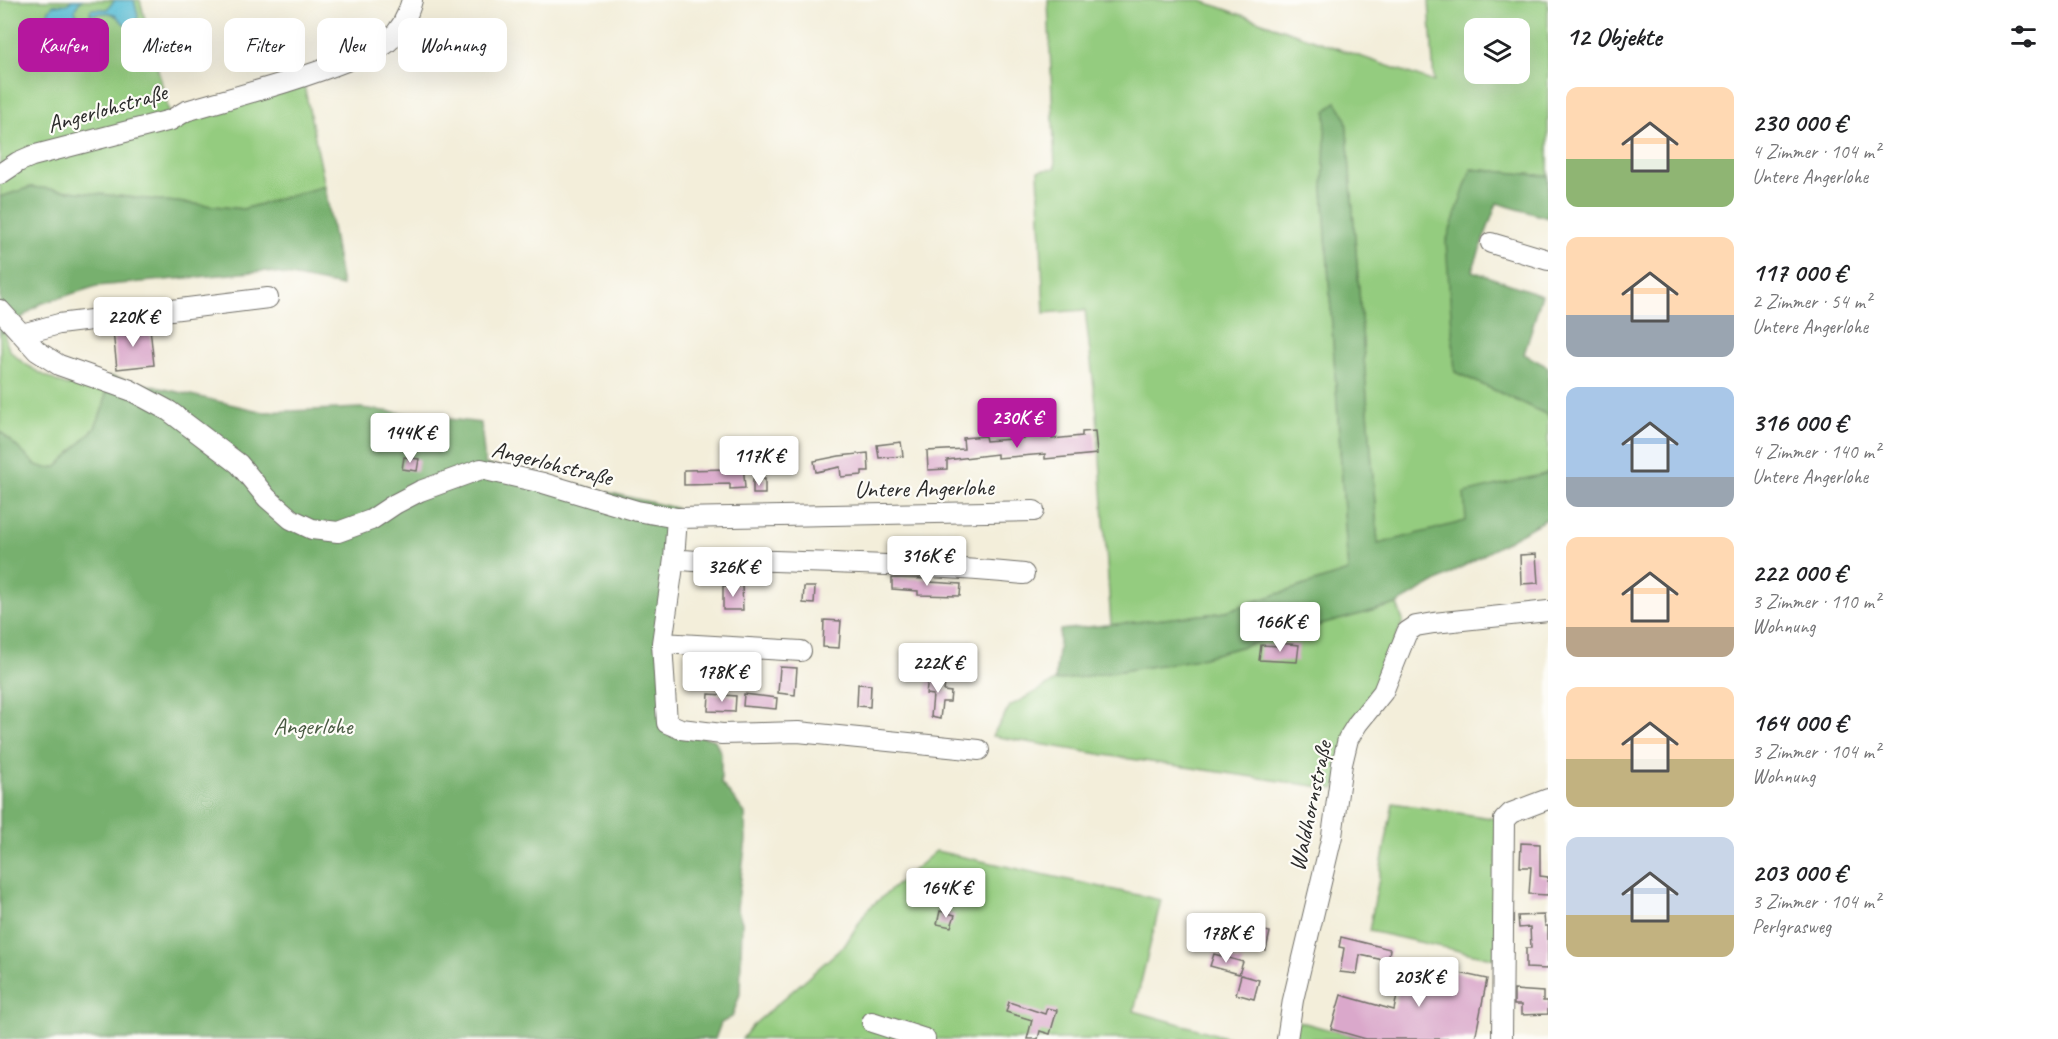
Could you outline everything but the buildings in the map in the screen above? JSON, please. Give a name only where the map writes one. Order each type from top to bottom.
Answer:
[{"type":"street","name":"Angerlohstraße","points":[[0,174],[32,156],[171,120],[186,111],[330,68],[356,58],[385,45],[398,30],[410,9],[412,0]]},
{"type":"street","points":[[1491,243],[1548,260]]},
{"type":"street","points":[[22,334],[59,324],[268,298]]},
{"type":"street","name":"Angerlohstraße","points":[[0,310],[37,351],[59,365],[130,390],[169,411],[239,464],[267,498],[291,519],[312,529],[338,532],[371,520],[420,490],[481,469],[543,483],[637,511],[677,518]]},
{"type":"street","name":"Untere Angerlohe","points":[[677,518],[1034,511]]},
{"type":"street","points":[[677,518],[674,559],[662,643],[667,723],[681,729],[722,734],[798,732],[979,750]]},
{"type":"street","points":[[674,559],[708,563],[759,560],[1024,573]]},
{"type":"street","name":"Waldhornstraße","points":[[1287,1039],[1293,1000],[1332,836],[1345,748],[1358,723],[1383,693],[1407,632],[1416,626],[1434,623],[1548,611]]},
{"type":"street","points":[[662,643],[801,651]]},
{"type":"street","points":[[1502,1039],[1504,820],[1511,813],[1548,799]]},
{"type":"street","points":[[872,1022],[925,1039]]},
{"type":"green space","points":[[0,0],[140,0],[145,18],[121,18],[121,72],[159,72],[171,120],[304,85],[325,186],[243,209],[31,187],[0,197]]},
{"type":"green space","points":[[1048,0],[1199,0],[1434,82],[1429,0],[1548,0],[1548,176],[1471,169],[1455,372],[1548,415],[1548,471],[1466,521],[1378,545],[1346,118],[1336,102],[1323,188],[1348,571],[1220,613],[1111,625],[1097,414],[1085,310],[1044,313],[1038,171],[1055,168]]},
{"type":"green space","points":[[1336,102],[1346,118],[1378,544],[1466,521],[1464,493],[1545,474],[1548,471],[1548,518],[1397,604],[1193,660],[1055,681],[1060,630],[1220,613],[1348,571],[1323,188],[1326,111]]},
{"type":"green space","points":[[1471,169],[1548,176],[1548,218],[1497,203],[1472,271],[1542,295],[1524,354],[1548,367],[1548,415],[1455,372],[1446,242]]},
{"type":"green space","points":[[325,186],[342,286],[265,271],[97,286],[40,304],[0,334],[0,197],[31,187],[243,209]]},
{"type":"green space","points":[[5,330],[10,350],[16,357],[43,375],[68,386],[73,375],[107,385],[104,405],[95,428],[57,467],[46,468],[36,465],[0,431],[0,334]]},
{"type":"green space","name":"Angerlohe","points":[[109,376],[264,412],[361,408],[481,423],[485,464],[676,508],[665,726],[715,740],[721,754],[721,783],[745,813],[746,840],[737,908],[742,922],[740,994],[732,1017],[721,1023],[715,1039],[0,1039],[0,431],[36,465],[46,468],[57,467],[95,428],[104,405]]},
{"type":"green space","points":[[1397,604],[1403,621],[1335,789],[992,736],[1010,706],[1055,681],[1193,660]]},
{"type":"green space","points":[[1393,803],[1497,819],[1496,959],[1369,931]]},
{"type":"green space","points":[[936,851],[1161,900],[1134,1011],[1233,1039],[742,1039],[751,1027],[845,945],[867,910]]},
{"type":"green space","points":[[1294,1020],[1363,1039],[1293,1039]]},
{"type":"water","points":[[72,0],[82,0],[75,8],[76,14],[80,18],[45,18],[53,5],[67,4]]},
{"type":"water","points":[[115,0],[134,0],[138,16],[137,18],[121,18],[121,21],[110,13],[90,14],[91,9],[107,9]]}]
